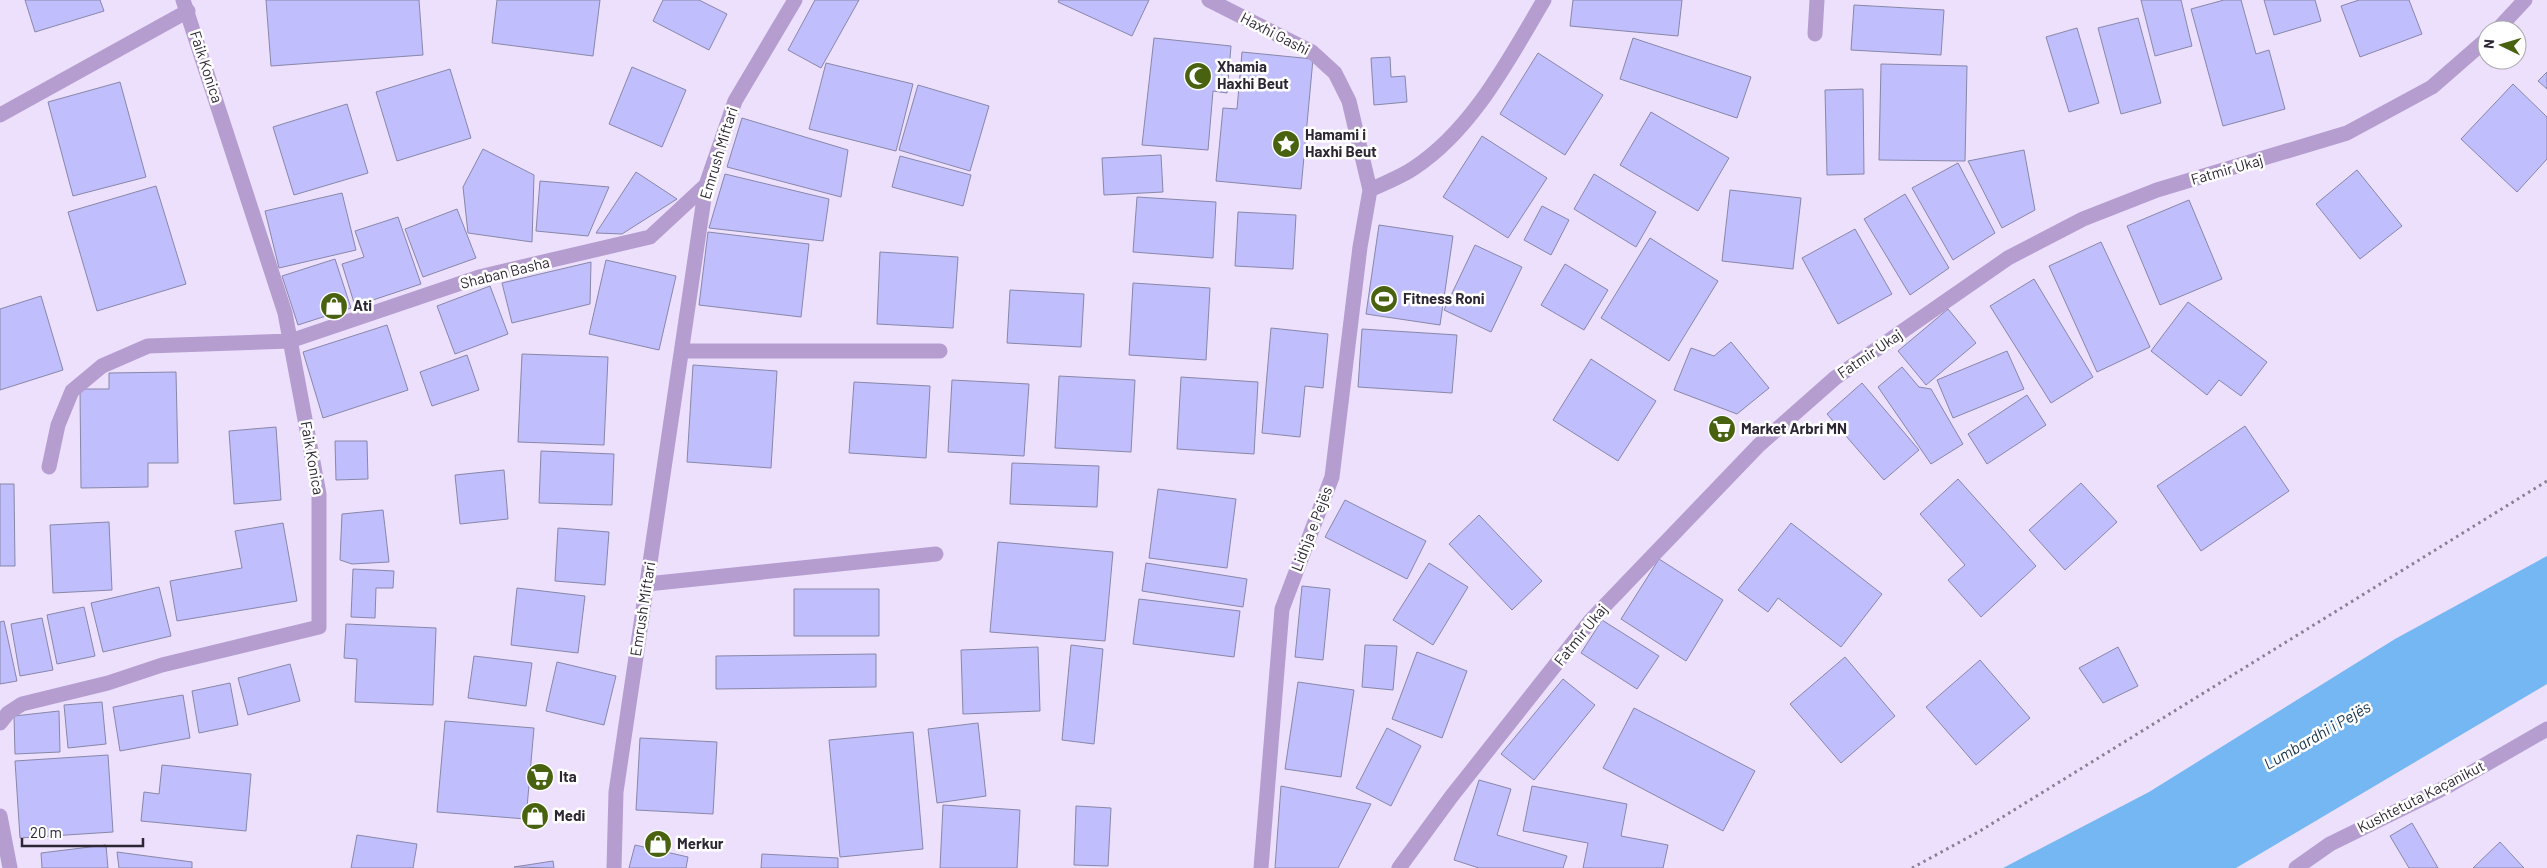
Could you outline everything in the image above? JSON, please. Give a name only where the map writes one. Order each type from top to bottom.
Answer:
[{"type":"street","name":"Emrush Miftari","points":[[614,868],[616,792],[706,185],[735,101],[795,0]]},
{"type":"street","name":"Haxhi Gashi","points":[[1209,0],[1312,52],[1335,73],[1349,101],[1370,190]]},
{"type":"street","points":[[1370,190],[1414,168],[1451,136],[1486,95],[1544,0]]},
{"type":"street","points":[[1815,34],[1818,0]]},
{"type":"street","points":[[2506,20],[2525,0]]},
{"type":"street","points":[[0,115],[185,6]]},
{"type":"street","name":"Faik Konica","points":[[0,723],[8,713],[22,704],[108,683],[162,665],[318,627],[320,494],[285,312],[185,6]]},
{"type":"street","name":"Fatmir Ukaj","points":[[1399,868],[1452,797],[1591,620],[1759,444],[1835,378],[2008,258],[2083,219],[2157,190],[2346,133],[2432,86],[2477,48]]},
{"type":"street","name":"Shaban Basha","points":[[49,466],[58,425],[72,391],[102,366],[148,346],[290,341],[479,277],[650,237],[706,185]]},
{"type":"street","name":"Lidhja e Pejës","points":[[1261,868],[1282,609],[1332,477],[1360,248],[1370,190]]},
{"type":"street","points":[[682,351],[940,351]]},
{"type":"street","points":[[646,584],[936,554]]},
{"type":"street","name":"Kushtetuta Kaçanikut","points":[[2296,868],[2330,844],[2448,786],[2547,729]]},
{"type":"street","points":[[0,816],[10,868]]},
{"type":"path","points":[[1912,868],[1980,832],[2547,481]]},
{"type":"water","name":"Lumbardhi i Pejës","points":[[2547,556],[2547,684],[2236,868],[2003,868],[2149,792],[2395,639]]},
{"type":"building","points":[[25,0],[100,0],[104,11],[35,32]]},
{"type":"building","points":[[266,0],[419,0],[423,55],[271,66]]},
{"type":"building","points":[[497,0],[600,0],[593,56],[492,43]]},
{"type":"building","points":[[663,0],[699,0],[727,14],[709,50],[653,21]]},
{"type":"building","points":[[815,0],[859,0],[821,68],[788,50]]},
{"type":"building","points":[[1059,0],[1149,0],[1132,36],[1058,2]]},
{"type":"building","points":[[1573,0],[1682,0],[1678,36],[1570,26]]},
{"type":"building","points":[[2141,0],[2181,0],[2192,46],[2155,56]]},
{"type":"building","points":[[2224,0],[2241,0],[2256,54],[2269,50],[2285,109],[2223,126],[2191,9]]},
{"type":"building","points":[[2264,0],[2315,0],[2321,21],[2274,35]]},
{"type":"building","points":[[2359,0],[2409,0],[2422,34],[2360,57],[2341,6]]},
{"type":"building","points":[[1854,5],[1944,10],[1941,55],[1851,50]]},
{"type":"building","points":[[2138,18],[2161,103],[2121,114],[2098,28]]},
{"type":"building","points":[[2077,28],[2099,103],[2069,112],[2046,37]]},
{"type":"building","points":[[1154,38],[1231,46],[1227,93],[1213,91],[1208,150],[1142,145]]},
{"type":"building","points":[[1633,38],[1751,77],[1737,118],[1620,79]]},
{"type":"building","points":[[1242,52],[1313,59],[1301,189],[1216,181],[1223,108],[1237,109]]},
{"type":"building","points":[[1538,53],[1603,95],[1565,155],[1500,114]]},
{"type":"building","points":[[1390,57],[1391,77],[1405,76],[1407,102],[1374,105],[1371,58]]},
{"type":"building","points":[[826,63],[913,84],[896,151],[809,129]]},
{"type":"building","points":[[1881,64],[1967,66],[1965,161],[1879,160]]},
{"type":"building","points":[[632,67],[686,90],[662,147],[609,124]]},
{"type":"building","points":[[450,69],[471,138],[397,161],[376,92]]},
{"type":"building","points":[[2547,72],[2547,89],[2538,81]]},
{"type":"building","points":[[120,82],[146,177],[73,196],[48,102]]},
{"type":"building","points":[[2513,84],[2547,117],[2547,159],[2517,192],[2461,139]]},
{"type":"building","points":[[918,85],[989,106],[970,171],[899,150]]},
{"type":"building","points":[[1863,89],[1864,174],[1827,175],[1825,90]]},
{"type":"building","points":[[347,104],[368,173],[294,195],[273,127]]},
{"type":"building","points":[[1651,112],[1729,158],[1698,211],[1620,165]]},
{"type":"building","points":[[742,118],[848,150],[841,197],[727,167]]},
{"type":"building","points":[[1482,136],[1547,178],[1508,238],[1443,197]]},
{"type":"building","points":[[483,149],[534,175],[532,242],[468,233],[463,187]]},
{"type":"building","points":[[2024,150],[2035,210],[2002,228],[1968,161]]},
{"type":"building","points":[[1161,155],[1163,192],[1104,195],[1102,158]]},
{"type":"building","points":[[900,156],[971,175],[963,206],[892,187]]},
{"type":"building","points":[[1958,163],[1995,233],[1953,260],[1912,188]]},
{"type":"building","points":[[2357,170],[2402,226],[2360,259],[2316,204]]},
{"type":"building","points":[[636,172],[677,199],[622,234],[596,233]]},
{"type":"building","points":[[725,174],[829,199],[823,241],[709,228]]},
{"type":"building","points":[[1594,174],[1656,212],[1636,247],[1574,209]]},
{"type":"building","points":[[540,181],[609,187],[588,236],[536,231]]},
{"type":"building","points":[[156,186],[186,284],[97,311],[68,212]]},
{"type":"building","points":[[1730,190],[1801,198],[1793,269],[1722,261]]},
{"type":"building","points":[[342,193],[356,250],[279,268],[265,211]]},
{"type":"building","points":[[1905,194],[1949,268],[1910,295],[1864,219]]},
{"type":"building","points":[[1137,197],[1216,202],[1213,258],[1133,252]]},
{"type":"building","points":[[2189,200],[2222,279],[2160,305],[2127,226]]},
{"type":"building","points":[[1542,206],[1569,220],[1551,255],[1524,240]]},
{"type":"building","points":[[457,209],[476,258],[423,277],[405,229]]},
{"type":"building","points":[[1238,212],[1296,215],[1293,269],[1235,266]]},
{"type":"building","points":[[398,217],[421,284],[355,306],[342,264],[364,257],[355,231]]},
{"type":"building","points":[[1379,225],[1453,236],[1440,325],[1366,314]]},
{"type":"building","points":[[1855,229],[1892,294],[1838,324],[1802,258]]},
{"type":"building","points":[[708,232],[809,244],[801,317],[699,305]]},
{"type":"building","points":[[1650,238],[1718,281],[1669,361],[1601,318]]},
{"type":"building","points":[[2101,242],[2150,347],[2097,372],[2049,266]]},
{"type":"building","points":[[1475,245],[1522,267],[1491,332],[1444,310]]},
{"type":"building","points":[[880,252],[958,257],[953,328],[877,324]]},
{"type":"building","points":[[335,259],[351,308],[298,325],[282,276]]},
{"type":"building","points":[[606,260],[676,276],[659,350],[589,334]]},
{"type":"building","points":[[591,262],[590,304],[512,323],[502,283]]},
{"type":"building","points":[[1565,264],[1608,290],[1584,330],[1541,305]]},
{"type":"building","points":[[2034,279],[2093,377],[2051,403],[1990,306]]},
{"type":"building","points":[[1133,283],[1210,288],[1206,360],[1129,355]]},
{"type":"building","points":[[490,286],[508,334],[455,354],[437,306]]},
{"type":"building","points":[[1010,290],[1084,294],[1081,347],[1007,343]]},
{"type":"building","points":[[41,296],[63,370],[0,390],[0,309]]},
{"type":"building","points":[[2188,302],[2267,362],[2241,396],[2219,380],[2207,395],[2151,351]]},
{"type":"building","points":[[1948,309],[1976,343],[1926,385],[1898,351]]},
{"type":"building","points":[[387,325],[408,390],[323,418],[303,352]]},
{"type":"building","points":[[1271,328],[1328,334],[1323,388],[1305,386],[1300,437],[1262,433]]},
{"type":"building","points":[[1362,329],[1457,335],[1452,393],[1358,387]]},
{"type":"building","points":[[1731,342],[1769,388],[1737,414],[1674,390],[1691,348],[1714,356]]},
{"type":"building","points":[[2007,351],[2024,389],[1953,418],[1937,380]]},
{"type":"building","points":[[522,354],[608,357],[604,445],[518,442]]},
{"type":"building","points":[[467,355],[479,390],[432,406],[420,372]]},
{"type":"building","points":[[1591,359],[1656,401],[1618,461],[1553,420]]},
{"type":"building","points":[[693,365],[777,371],[771,468],[687,462]]},
{"type":"building","points":[[1902,367],[1919,387],[1931,389],[1963,444],[1931,464],[1878,387]]},
{"type":"building","points":[[176,372],[178,463],[148,463],[148,487],[81,488],[80,389],[109,389],[109,373]]},
{"type":"building","points":[[1059,376],[1135,380],[1131,452],[1055,448]]},
{"type":"building","points":[[1181,377],[1258,382],[1254,454],[1177,449]]},
{"type":"building","points":[[952,380],[1029,384],[1024,456],[948,452]]},
{"type":"building","points":[[854,382],[930,386],[926,458],[849,453]]},
{"type":"building","points":[[1862,383],[1919,450],[1884,480],[1827,414]]},
{"type":"building","points":[[2027,395],[2046,425],[1987,464],[1968,434]]},
{"type":"building","points":[[2245,426],[2289,491],[2201,551],[2157,486]]},
{"type":"building","points":[[276,427],[281,500],[234,504],[229,431]]},
{"type":"building","points":[[335,441],[367,441],[368,479],[336,480]]},
{"type":"building","points":[[541,451],[614,454],[612,505],[539,503]]},
{"type":"building","points":[[1012,463],[1099,466],[1097,507],[1010,504]]},
{"type":"building","points":[[504,470],[508,519],[460,524],[455,475]]},
{"type":"building","points":[[1958,479],[2036,566],[1981,617],[1948,580],[1965,565],[1920,514]]},
{"type":"building","points":[[2081,483],[2117,522],[2065,570],[2029,530]]},
{"type":"building","points":[[0,484],[14,484],[15,566],[0,566]]},
{"type":"building","points":[[1158,489],[1236,499],[1227,568],[1149,558]]},
{"type":"building","points":[[1345,500],[1426,541],[1407,579],[1325,537]]},
{"type":"building","points":[[383,510],[389,562],[352,564],[340,560],[342,514]]},
{"type":"building","points":[[1479,515],[1542,581],[1512,610],[1449,544]]},
{"type":"building","points":[[109,522],[112,590],[53,593],[50,525]]},
{"type":"building","points":[[283,523],[297,601],[177,621],[170,581],[242,568],[235,531]]},
{"type":"building","points":[[1791,523],[1882,594],[1841,647],[1778,598],[1768,612],[1738,590]]},
{"type":"building","points":[[558,528],[609,532],[605,585],[555,581]]},
{"type":"building","points":[[998,542],[1113,552],[1105,641],[990,632]]},
{"type":"building","points":[[1659,559],[1723,600],[1686,661],[1621,619]]},
{"type":"building","points":[[1146,563],[1247,579],[1243,607],[1142,591]]},
{"type":"building","points":[[1429,563],[1468,587],[1433,645],[1393,620]]},
{"type":"building","points":[[353,569],[394,571],[393,588],[376,588],[375,618],[351,617]]},
{"type":"building","points":[[1302,586],[1330,589],[1323,660],[1295,657]]},
{"type":"building","points":[[159,587],[171,636],[103,652],[91,603]]},
{"type":"building","points":[[517,588],[585,596],[578,653],[511,645]]},
{"type":"building","points":[[794,589],[879,589],[879,636],[794,636]]},
{"type":"building","points":[[1139,599],[1240,611],[1234,657],[1133,644]]},
{"type":"building","points":[[84,607],[95,656],[57,664],[47,615]]},
{"type":"building","points":[[42,618],[53,670],[20,676],[11,624]]},
{"type":"building","points":[[1602,620],[1659,656],[1637,689],[1581,653]]},
{"type":"building","points":[[4,621],[17,681],[0,684],[0,622]]},
{"type":"building","points":[[346,624],[436,628],[433,705],[355,702],[357,659],[344,658]]},
{"type":"building","points":[[1071,645],[1103,649],[1094,744],[1062,740]]},
{"type":"building","points":[[1365,645],[1397,646],[1393,690],[1362,687]]},
{"type":"building","points":[[1038,647],[1040,711],[963,714],[961,650]]},
{"type":"building","points":[[2118,647],[2138,686],[2103,703],[2079,668]]},
{"type":"building","points":[[1417,652],[1467,671],[1442,738],[1392,719]]},
{"type":"building","points":[[876,654],[876,687],[716,689],[716,656]]},
{"type":"building","points":[[474,656],[532,663],[526,706],[468,698]]},
{"type":"building","points":[[1845,657],[1895,716],[1841,763],[1790,704]]},
{"type":"building","points":[[1980,660],[2030,718],[1976,765],[1926,707]]},
{"type":"building","points":[[557,662],[616,676],[604,725],[546,711]]},
{"type":"building","points":[[290,664],[300,701],[248,715],[238,678]]},
{"type":"building","points":[[1563,679],[1595,705],[1534,780],[1501,754]]},
{"type":"building","points":[[1298,682],[1354,690],[1341,777],[1285,769]]},
{"type":"building","points":[[230,683],[238,725],[199,733],[192,691]]},
{"type":"building","points":[[183,695],[190,738],[120,751],[113,707]]},
{"type":"building","points":[[102,702],[106,744],[68,748],[64,705]]},
{"type":"building","points":[[1634,708],[1755,771],[1723,831],[1603,768]]},
{"type":"building","points":[[59,711],[60,752],[15,754],[14,716]]},
{"type":"building","points":[[445,721],[534,728],[526,819],[437,812]]},
{"type":"building","points":[[978,723],[986,796],[937,803],[928,729]]},
{"type":"building","points":[[1387,728],[1421,746],[1391,806],[1356,788]]},
{"type":"building","points":[[913,732],[923,849],[840,857],[829,740]]},
{"type":"building","points":[[640,738],[717,742],[713,814],[636,810]]},
{"type":"building","points":[[108,755],[113,832],[20,838],[15,761]]},
{"type":"building","points":[[162,765],[251,774],[246,831],[141,821],[144,792],[159,794]]},
{"type":"building","points":[[1479,780],[1511,789],[1497,835],[1567,856],[1563,868],[1479,868],[1454,860]]},
{"type":"building","points":[[1281,786],[1371,804],[1338,868],[1275,868]]},
{"type":"building","points":[[1532,786],[1627,804],[1621,836],[1668,845],[1663,868],[1583,868],[1588,843],[1523,831]]},
{"type":"building","points":[[943,805],[1020,810],[1017,868],[940,868]]},
{"type":"building","points":[[1076,806],[1111,808],[1108,866],[1074,865]]},
{"type":"building","points":[[2412,823],[2438,868],[2409,868],[2390,836]]},
{"type":"building","points":[[357,835],[417,844],[413,868],[351,868]]},
{"type":"building","points":[[2500,842],[2524,868],[2473,868]]},
{"type":"building","points":[[106,845],[108,868],[42,868],[41,853]]},
{"type":"building","points":[[635,845],[688,857],[686,868],[629,868]]},
{"type":"building","points":[[117,852],[192,862],[192,868],[119,868]]},
{"type":"building","points":[[762,854],[838,858],[838,868],[761,868]]},
{"type":"building","points":[[553,861],[554,868],[514,867]]},
{"type":"place","name":"Xhamia Haxhi Beut","points":[[1198,76]]},
{"type":"place","name":"Hamami i Haxhi Beut","points":[[1286,144]]},
{"type":"place","name":"Fitness Roni","points":[[1384,299]]},
{"type":"place","name":"Ati","points":[[334,306]]},
{"type":"place","name":"Market Arbri MN","points":[[1722,429]]},
{"type":"place","name":"Ita","points":[[540,777]]},
{"type":"place","name":"Medi","points":[[535,816]]},
{"type":"place","name":"Merkur","points":[[658,844]]}]
